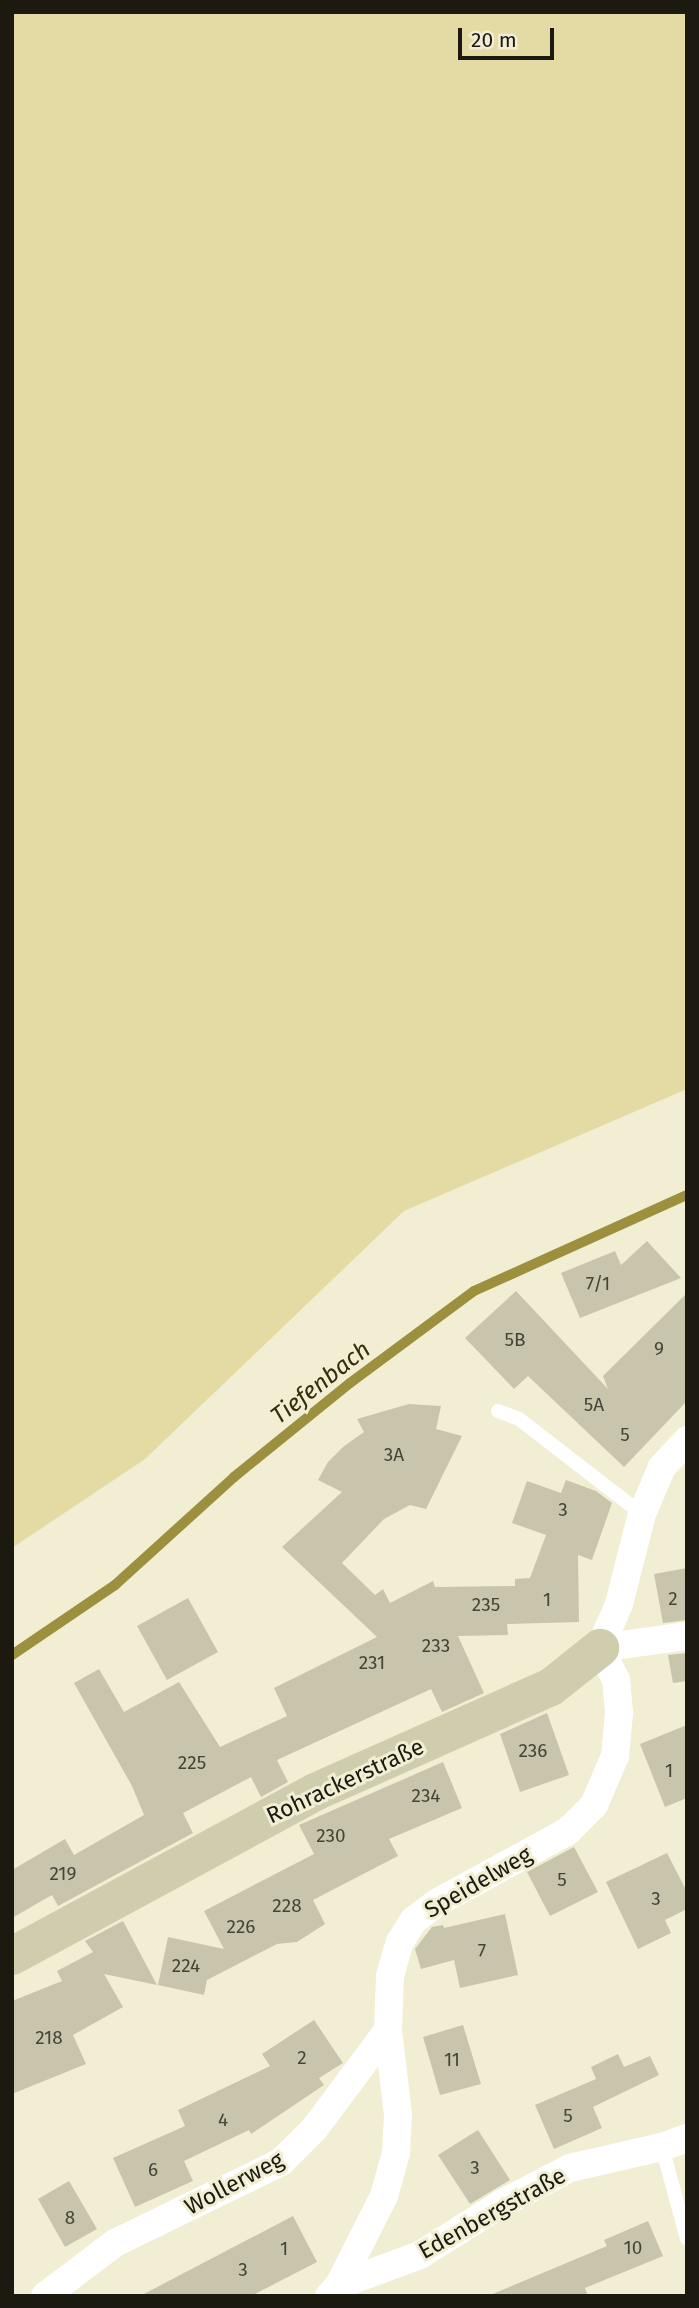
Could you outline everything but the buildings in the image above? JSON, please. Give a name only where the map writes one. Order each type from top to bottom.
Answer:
[{"type":"street","points":[[600,1648],[619,1604],[642,1514],[662,1467],[687,1440]]},
{"type":"street","points":[[600,1648],[687,1636]]},
{"type":"street","name":"Rohrackerstraße","points":[[12,1956],[315,1792],[551,1687],[600,1648]]},
{"type":"street","name":"Speidelweg","points":[[334,2290],[384,2196],[396,2153],[398,2115],[388,2030],[390,1976],[400,1942],[414,1920],[438,1902],[568,1831],[594,1805],[615,1756],[619,1713],[616,1680],[600,1648]]},
{"type":"street","name":"Wollerweg","points":[[46,2296],[115,2243],[281,2162],[315,2128],[388,2030]]},
{"type":"street","name":"Edenbergstraße","points":[[334,2290],[420,2255],[501,2204],[570,2168],[675,2143]]},
{"type":"lane","points":[[498,1411],[519,1419],[642,1514]]},
{"type":"lane","points":[[675,2143],[687,2239]]},
{"type":"shaded area","points":[[12,12],[687,12],[687,1089],[404,1211],[145,1459],[12,1548]]},
{"type":"waterway","name":"Tiefenbach","points":[[12,1655],[115,1585],[234,1477],[350,1383],[474,1291],[687,1195]]}]
